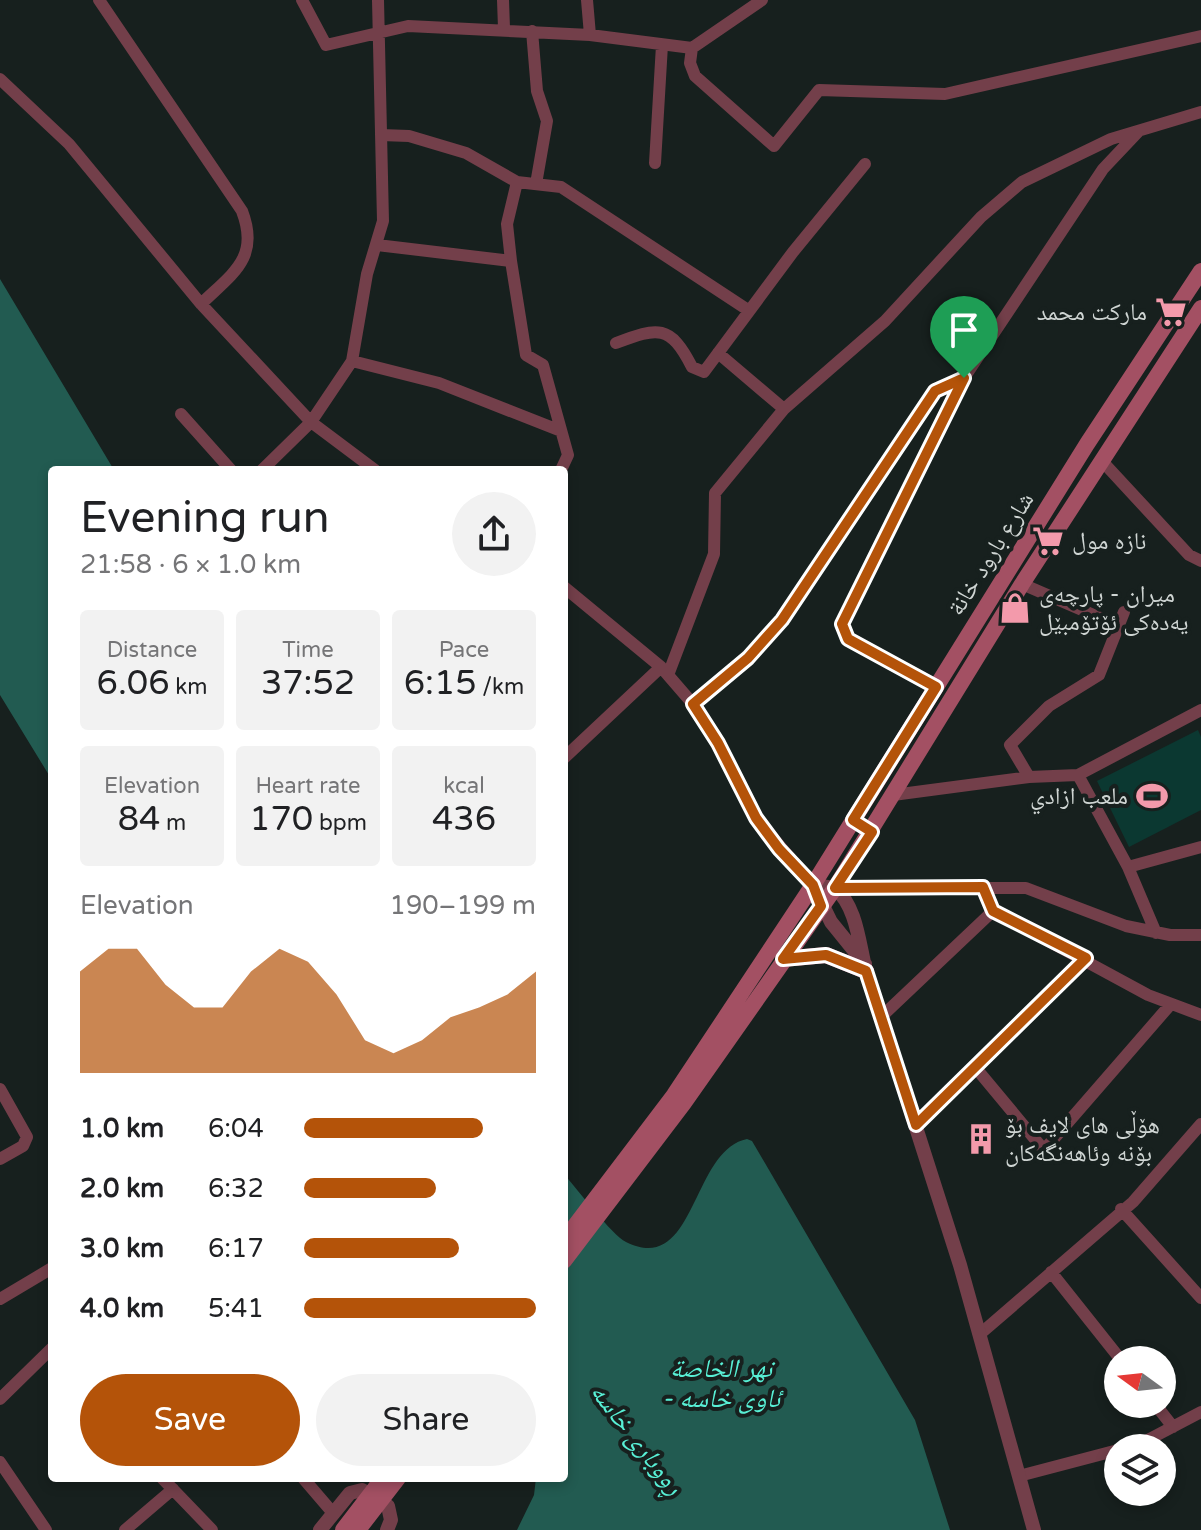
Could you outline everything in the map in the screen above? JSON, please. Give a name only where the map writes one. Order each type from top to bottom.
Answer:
[{"type":"main road","name":"شارع بارود خانة","points":[[679,1099],[1201,271]]},
{"type":"main road","name":"شارع بارود خانة","points":[[679,1099],[835,888],[872,832],[1022,584],[1201,308]]},
{"type":"main road","points":[[853,820],[872,832]]},
{"type":"main road","points":[[783,959],[826,955],[865,968]]},
{"type":"main road","points":[[568,1235],[679,1099]]},
{"type":"main road","points":[[568,1255],[679,1099]]},
{"type":"main road","points":[[343,1530],[380,1482]]},
{"type":"main road","points":[[358,1530],[395,1482]]},
{"type":"street","points":[[99,0],[242,211],[248,227],[250,240],[242,265],[201,304]]},
{"type":"street","points":[[302,0],[326,45],[408,26],[504,28],[692,48],[762,0]]},
{"type":"street","points":[[266,466],[311,422],[352,361],[367,274],[383,221],[378,0]]},
{"type":"street","points":[[503,0],[504,28]]},
{"type":"street","points":[[587,0],[590,35]]},
{"type":"street","points":[[532,31],[537,91],[547,121],[536,184]]},
{"type":"street","points":[[692,48],[690,63],[695,76],[774,146],[819,90],[945,94],[1201,36]]},
{"type":"street","points":[[655,163],[662,45]]},
{"type":"street","points":[[0,79],[69,144],[201,304],[311,422],[370,466]]},
{"type":"street","points":[[568,755],[664,671],[714,554],[715,493],[784,409],[885,321],[1002,197],[1056,163],[1140,129],[1201,112]]},
{"type":"street","points":[[936,687],[848,639],[842,624],[964,378],[1103,169],[1140,129]]},
{"type":"street","points":[[381,135],[409,136],[466,153],[517,182],[561,187],[748,310]]},
{"type":"street","points":[[616,343],[649,331],[666,333],[678,341],[697,371],[704,372],[748,310],[865,164]]},
{"type":"street","points":[[517,182],[507,224],[526,355],[543,365],[568,455],[563,466]]},
{"type":"street","points":[[377,245],[511,261]]},
{"type":"street","points":[[718,353],[784,409]]},
{"type":"street","points":[[352,361],[439,383],[561,431]]},
{"type":"street","points":[[693,704],[772,633],[813,578],[935,391],[964,378]]},
{"type":"street","points":[[181,414],[227,466]]},
{"type":"street","points":[[1102,461],[1189,555],[1201,561]]},
{"type":"street","points":[[1022,584],[1119,626]]},
{"type":"street","points":[[568,590],[664,671],[693,704],[718,743],[756,818],[779,849],[813,885],[821,906],[865,968]]},
{"type":"street","points":[[1029,777],[1010,745],[1049,706],[1099,675],[1124,612]]},
{"type":"street","points":[[893,795],[1029,777],[1078,775],[1201,710]]},
{"type":"street","points":[[1078,775],[1128,867],[1156,933]]},
{"type":"street","points":[[1128,867],[1201,847]]},
{"type":"street","points":[[813,885],[835,888],[983,887],[1036,890],[1093,915],[1156,933],[1201,935]]},
{"type":"street","points":[[983,887],[993,911],[1170,1005],[1201,1015]]},
{"type":"street","points":[[835,888],[852,914],[865,968],[980,1334],[1034,1530]]},
{"type":"street","points":[[881,1017],[993,911]]},
{"type":"street","points":[[916,1125],[1086,958]]},
{"type":"street","points":[[975,1067],[1044,1150],[1170,1005]]},
{"type":"street","points":[[0,1089],[27,1137],[23,1146],[0,1159]]},
{"type":"street","points":[[980,1334],[1121,1209],[1133,1202],[1201,1124]]},
{"type":"street","points":[[1121,1209],[1199,1290]]},
{"type":"street","points":[[0,1299],[48,1271]]},
{"type":"street","points":[[1051,1272],[1110,1346]]},
{"type":"street","points":[[40,1277],[48,1284]]},
{"type":"street","points":[[0,1399],[48,1352]]},
{"type":"street","points":[[1157,1434],[1201,1412]]},
{"type":"street","points":[[1166,1418],[1173,1427]]},
{"type":"street","points":[[1019,1476],[1104,1454]]},
{"type":"street","points":[[0,1462],[46,1530]]},
{"type":"street","points":[[166,1482],[212,1530]]},
{"type":"street","points":[[306,1482],[333,1513]]},
{"type":"street","points":[[125,1530],[173,1489]]},
{"type":"street","points":[[320,1530],[350,1493],[369,1491],[391,1513],[387,1530]]},
{"type":"shaded area","name":"ملعب ازادي","points":[[1198,730],[1201,737],[1201,810],[1129,847],[1097,781]]},
{"type":"water","points":[[0,279],[112,466],[48,466],[48,773],[0,695]]},
{"type":"water","name":"نهر الخاصة - ئاوی خاسە","points":[[747,1139],[752,1141],[915,1420],[950,1530],[517,1530],[534,1495],[536,1482],[568,1482],[568,1179],[620,1238],[649,1248],[667,1242],[680,1228],[714,1165],[729,1148]]},
{"type":"place","name":"ماركت محمد","points":[[1171,312]]},
{"type":"place","name":"نازه مول","points":[[1048,541]]},
{"type":"place","name":"میران - پارچەی یەدەکی ئۆتۆمبێل","points":[[1015,608]]},
{"type":"place","name":"ملعب ازادي","points":[[1152,796]]},
{"type":"place","name":"هۆڵی های لایف بۆ بۆنە وئاهەنگەکان","points":[[981,1139]]},
{"type":"route","points":[[964,378],[842,624],[848,639],[936,687],[853,820],[872,832],[835,888],[983,887],[986,901],[993,911],[1086,958],[916,1125],[866,971],[826,955],[783,959],[821,906],[813,885],[779,849],[756,818],[718,743],[693,704],[748,658],[772,633],[813,578],[935,391],[964,378]]},
{"type":"water label","name":"ڕووباری خاسە","points":[[637,1439]]}]
